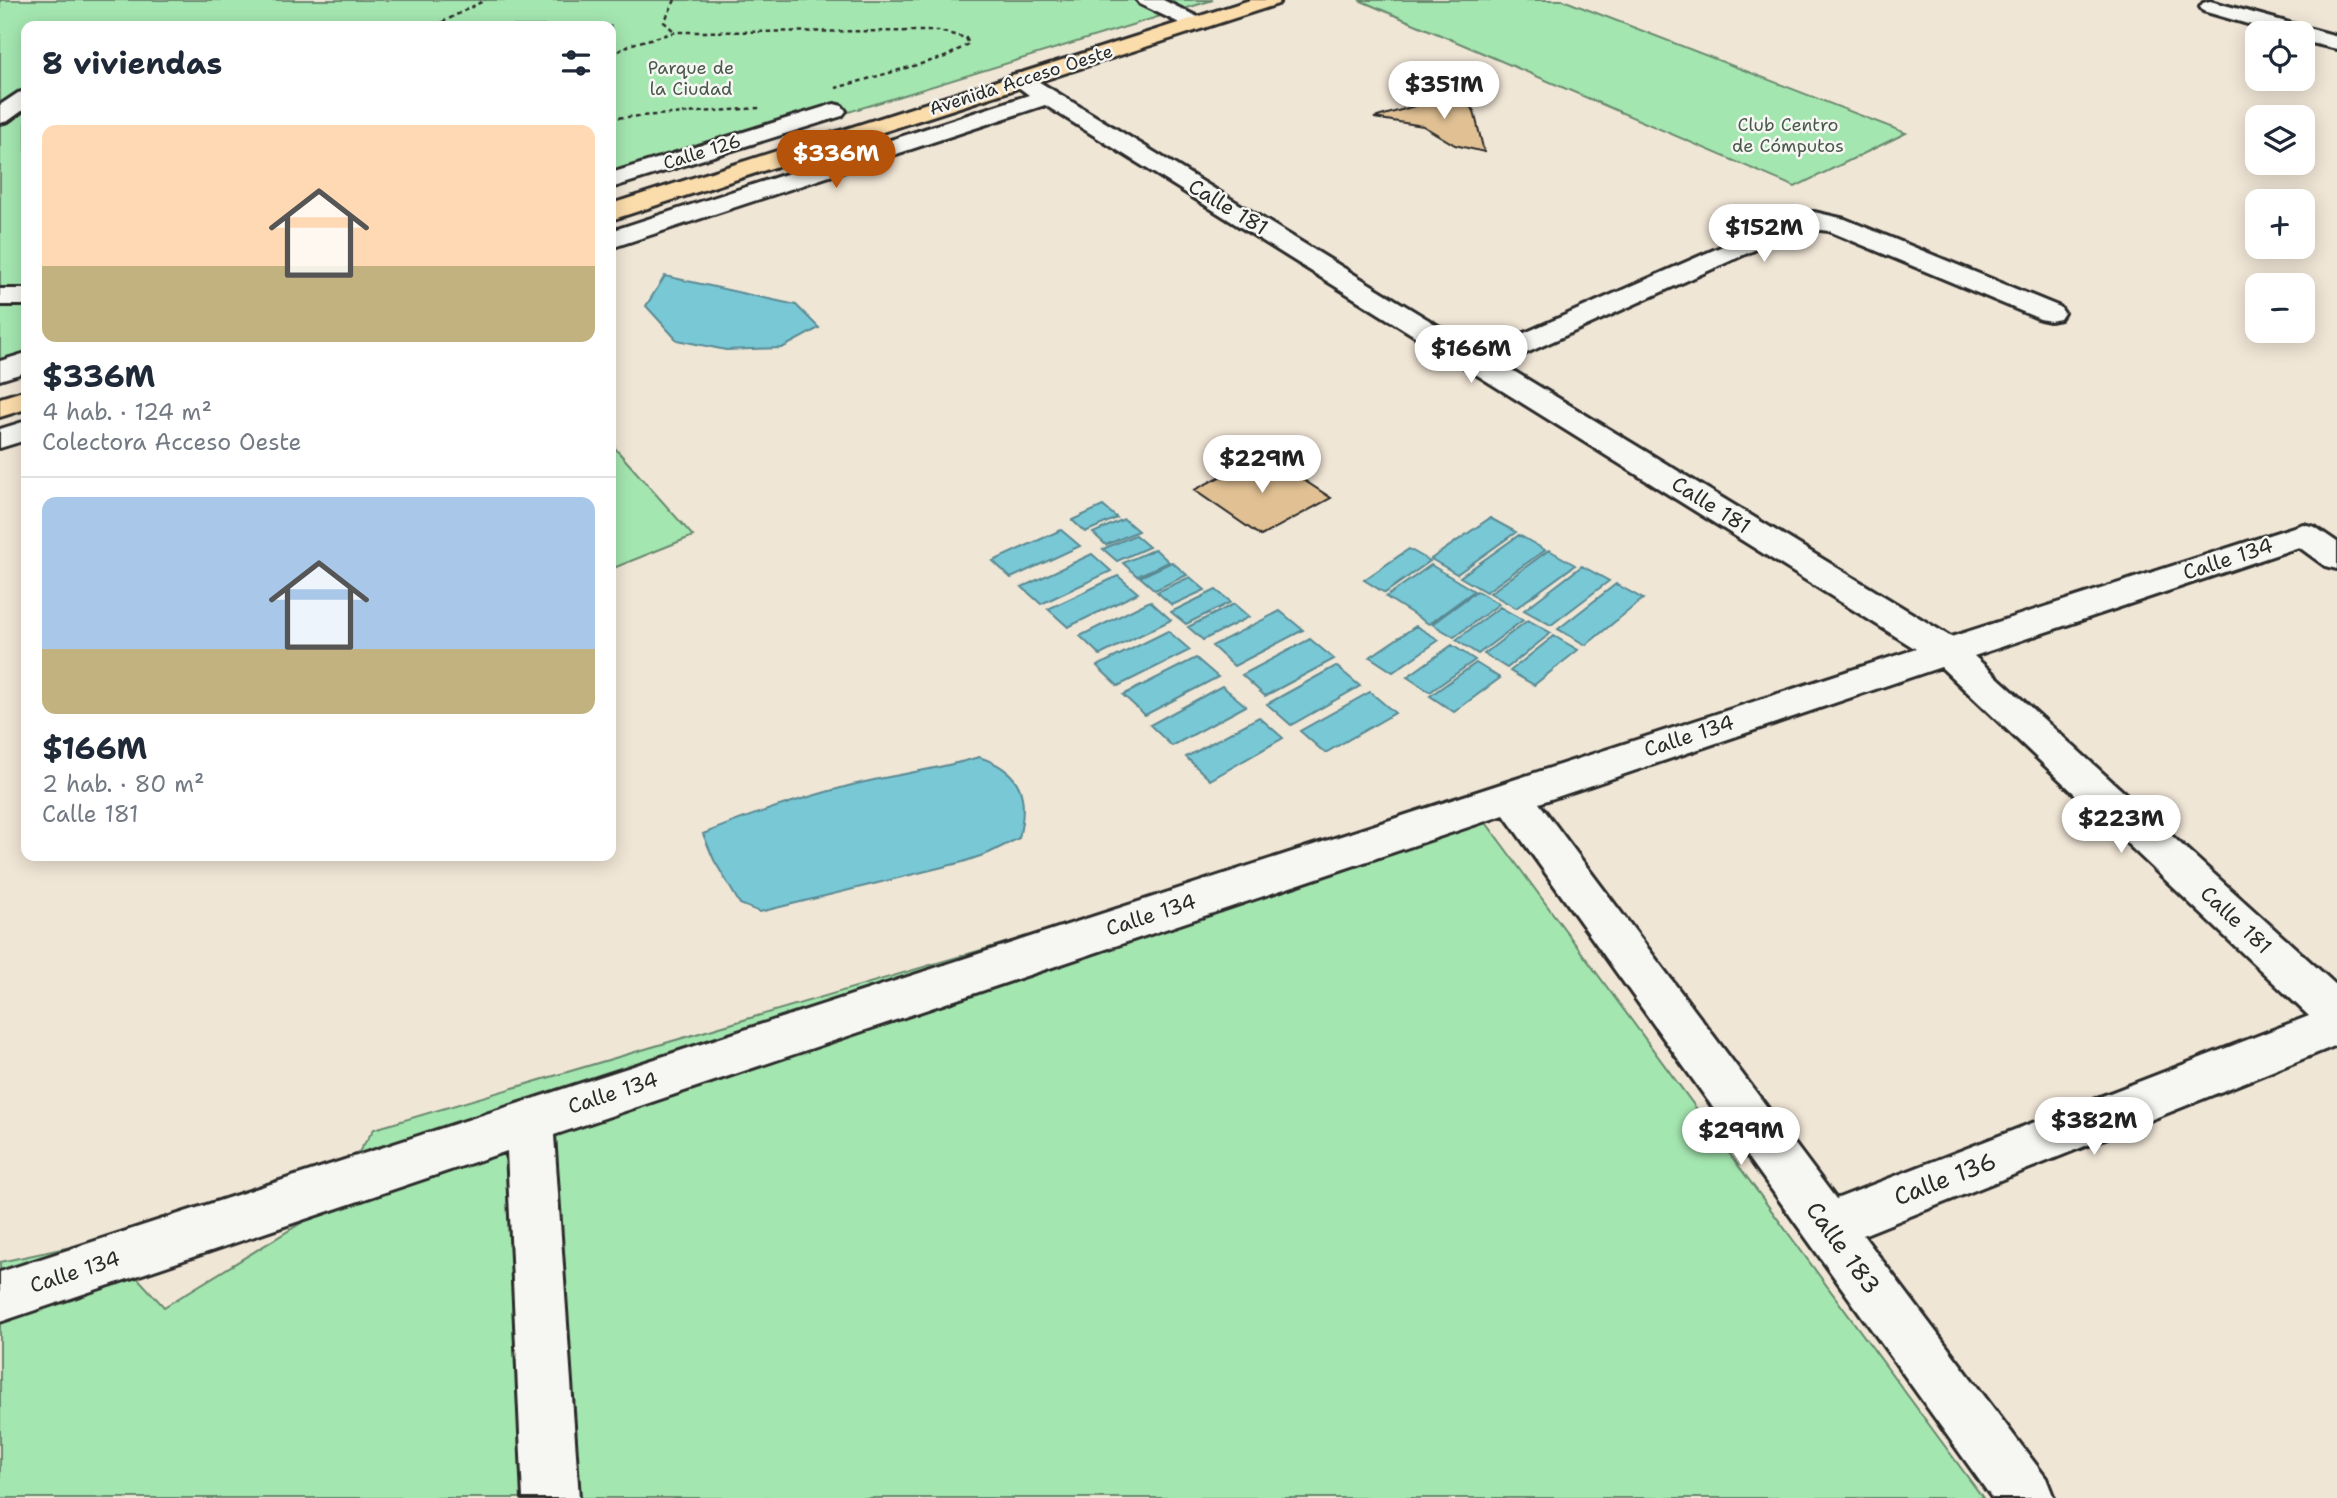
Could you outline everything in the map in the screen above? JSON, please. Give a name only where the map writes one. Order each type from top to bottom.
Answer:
[{"type":"highway","name":"Avenida Acceso Oeste","points":[[616,210],[1271,0]]},
{"type":"highway","points":[[0,408],[21,401]]},
{"type":"street","points":[[1147,0],[1197,23]]},
{"type":"street","points":[[2210,7],[2260,21]]},
{"type":"street","points":[[2315,37],[2337,43]]},
{"type":"street","name":"Calle 181","points":[[1020,80],[1482,362],[1946,651],[2337,1014]]},
{"type":"street","points":[[0,94],[21,90]]},
{"type":"street","points":[[616,238],[1048,97]]},
{"type":"street","name":"Calle 126","points":[[616,179],[832,100]]},
{"type":"street","points":[[0,116],[21,101]]},
{"type":"street","points":[[1482,362],[1798,221],[1814,220],[1836,225],[2050,313]]},
{"type":"street","points":[[0,297],[21,297]]},
{"type":"street","points":[[0,370],[21,364]]},
{"type":"street","points":[[0,439],[21,432]]},
{"type":"street","name":"Calle 134","points":[[0,1297],[2303,534],[2337,558]]},
{"type":"street","name":"Calle 183","points":[[1511,795],[2026,1498]]},
{"type":"street","name":"Calle 136","points":[[1826,1226],[2337,1025]]},
{"type":"street","points":[[529,1121],[545,1496]]},
{"type":"path","points":[[445,21],[485,0]]},
{"type":"path","points":[[675,0],[664,22],[676,32]]},
{"type":"path","points":[[616,52],[632,44],[676,32],[939,31],[966,38],[969,44],[945,57],[832,100]]},
{"type":"path","points":[[616,118],[745,111],[767,107]]},
{"type":"green space","name":"Parque de la Ciudad","points":[[0,0],[1213,0],[616,183],[616,21],[21,21],[21,367],[0,373]]},
{"type":"green space","name":"Club Centro de Cómputos","points":[[1359,0],[1563,0],[1906,133],[1795,187]]},
{"type":"green space","points":[[616,449],[693,536],[616,567]]},
{"type":"green space","points":[[1473,805],[1983,1498],[0,1498],[0,1262],[103,1240],[164,1307],[319,1212],[374,1129]]},
{"type":"water","points":[[665,276],[796,305],[819,328],[782,348],[726,350],[677,340],[646,306]]},
{"type":"water","points":[[1103,506],[1117,518],[1085,532],[1072,520]]},
{"type":"water","points":[[1490,518],[1516,532],[1457,574],[1431,559]]},
{"type":"water","points":[[1124,519],[1138,531],[1106,545],[1093,533]]},
{"type":"water","points":[[1061,530],[1080,546],[1011,578],[993,561]]},
{"type":"water","points":[[1135,535],[1149,547],[1117,561],[1103,549]]},
{"type":"water","points":[[1519,535],[1545,550],[1486,592],[1460,577]]},
{"type":"water","points":[[1155,549],[1169,562],[1137,576],[1123,563]]},
{"type":"water","points":[[1409,549],[1430,561],[1385,593],[1364,580]]},
{"type":"water","points":[[1549,550],[1575,565],[1516,608],[1490,593]]},
{"type":"water","points":[[1092,554],[1111,571],[1041,604],[1022,587]]},
{"type":"water","points":[[1172,562],[1187,575],[1155,590],[1140,577]]},
{"type":"water","points":[[1431,565],[1474,591],[1429,624],[1386,597]]},
{"type":"water","points":[[1582,566],[1609,581],[1551,625],[1524,610]]},
{"type":"water","points":[[1118,576],[1138,593],[1068,627],[1048,609]]},
{"type":"water","points":[[1190,577],[1205,590],[1172,605],[1157,592]]},
{"type":"water","points":[[1616,584],[1643,599],[1586,645],[1558,629]]},
{"type":"water","points":[[1216,590],[1231,602],[1186,624],[1171,612]]},
{"type":"water","points":[[1477,591],[1499,604],[1454,637],[1432,624]]},
{"type":"water","points":[[1150,601],[1171,620],[1100,655],[1080,636]]},
{"type":"water","points":[[1234,604],[1249,617],[1203,640],[1188,627]]},
{"type":"water","points":[[1500,607],[1523,620],[1478,654],[1456,640]]},
{"type":"water","points":[[1280,611],[1303,630],[1234,666],[1212,646]]},
{"type":"water","points":[[1528,620],[1551,633],[1507,668],[1484,654]]},
{"type":"water","points":[[1416,626],[1439,640],[1393,672],[1370,657]]},
{"type":"water","points":[[1168,631],[1190,650],[1118,686],[1097,666]]},
{"type":"water","points":[[1554,636],[1578,650],[1534,685],[1510,671]]},
{"type":"water","points":[[1310,639],[1334,659],[1265,696],[1242,675]]},
{"type":"water","points":[[1452,645],[1475,660],[1430,692],[1407,677]]},
{"type":"water","points":[[1196,658],[1218,677],[1145,715],[1123,695]]},
{"type":"water","points":[[1476,663],[1500,678],[1454,712],[1430,696]]},
{"type":"water","points":[[1336,666],[1360,686],[1291,725],[1267,704]]},
{"type":"water","points":[[1222,686],[1246,706],[1172,746],[1150,725]]},
{"type":"water","points":[[1370,692],[1395,713],[1325,753],[1300,731]]},
{"type":"water","points":[[1259,717],[1283,738],[1210,780],[1186,757]]},
{"type":"water","points":[[979,757],[1005,770],[1019,787],[1022,823],[1019,838],[963,862],[760,912],[740,904],[714,860],[703,834],[758,813],[833,790]]},
{"type":"building","points":[[1445,97],[1464,100],[1474,111],[1484,152],[1455,145],[1423,126],[1374,118]]},
{"type":"building","points":[[1264,454],[1331,498],[1261,536],[1194,490]]}]
